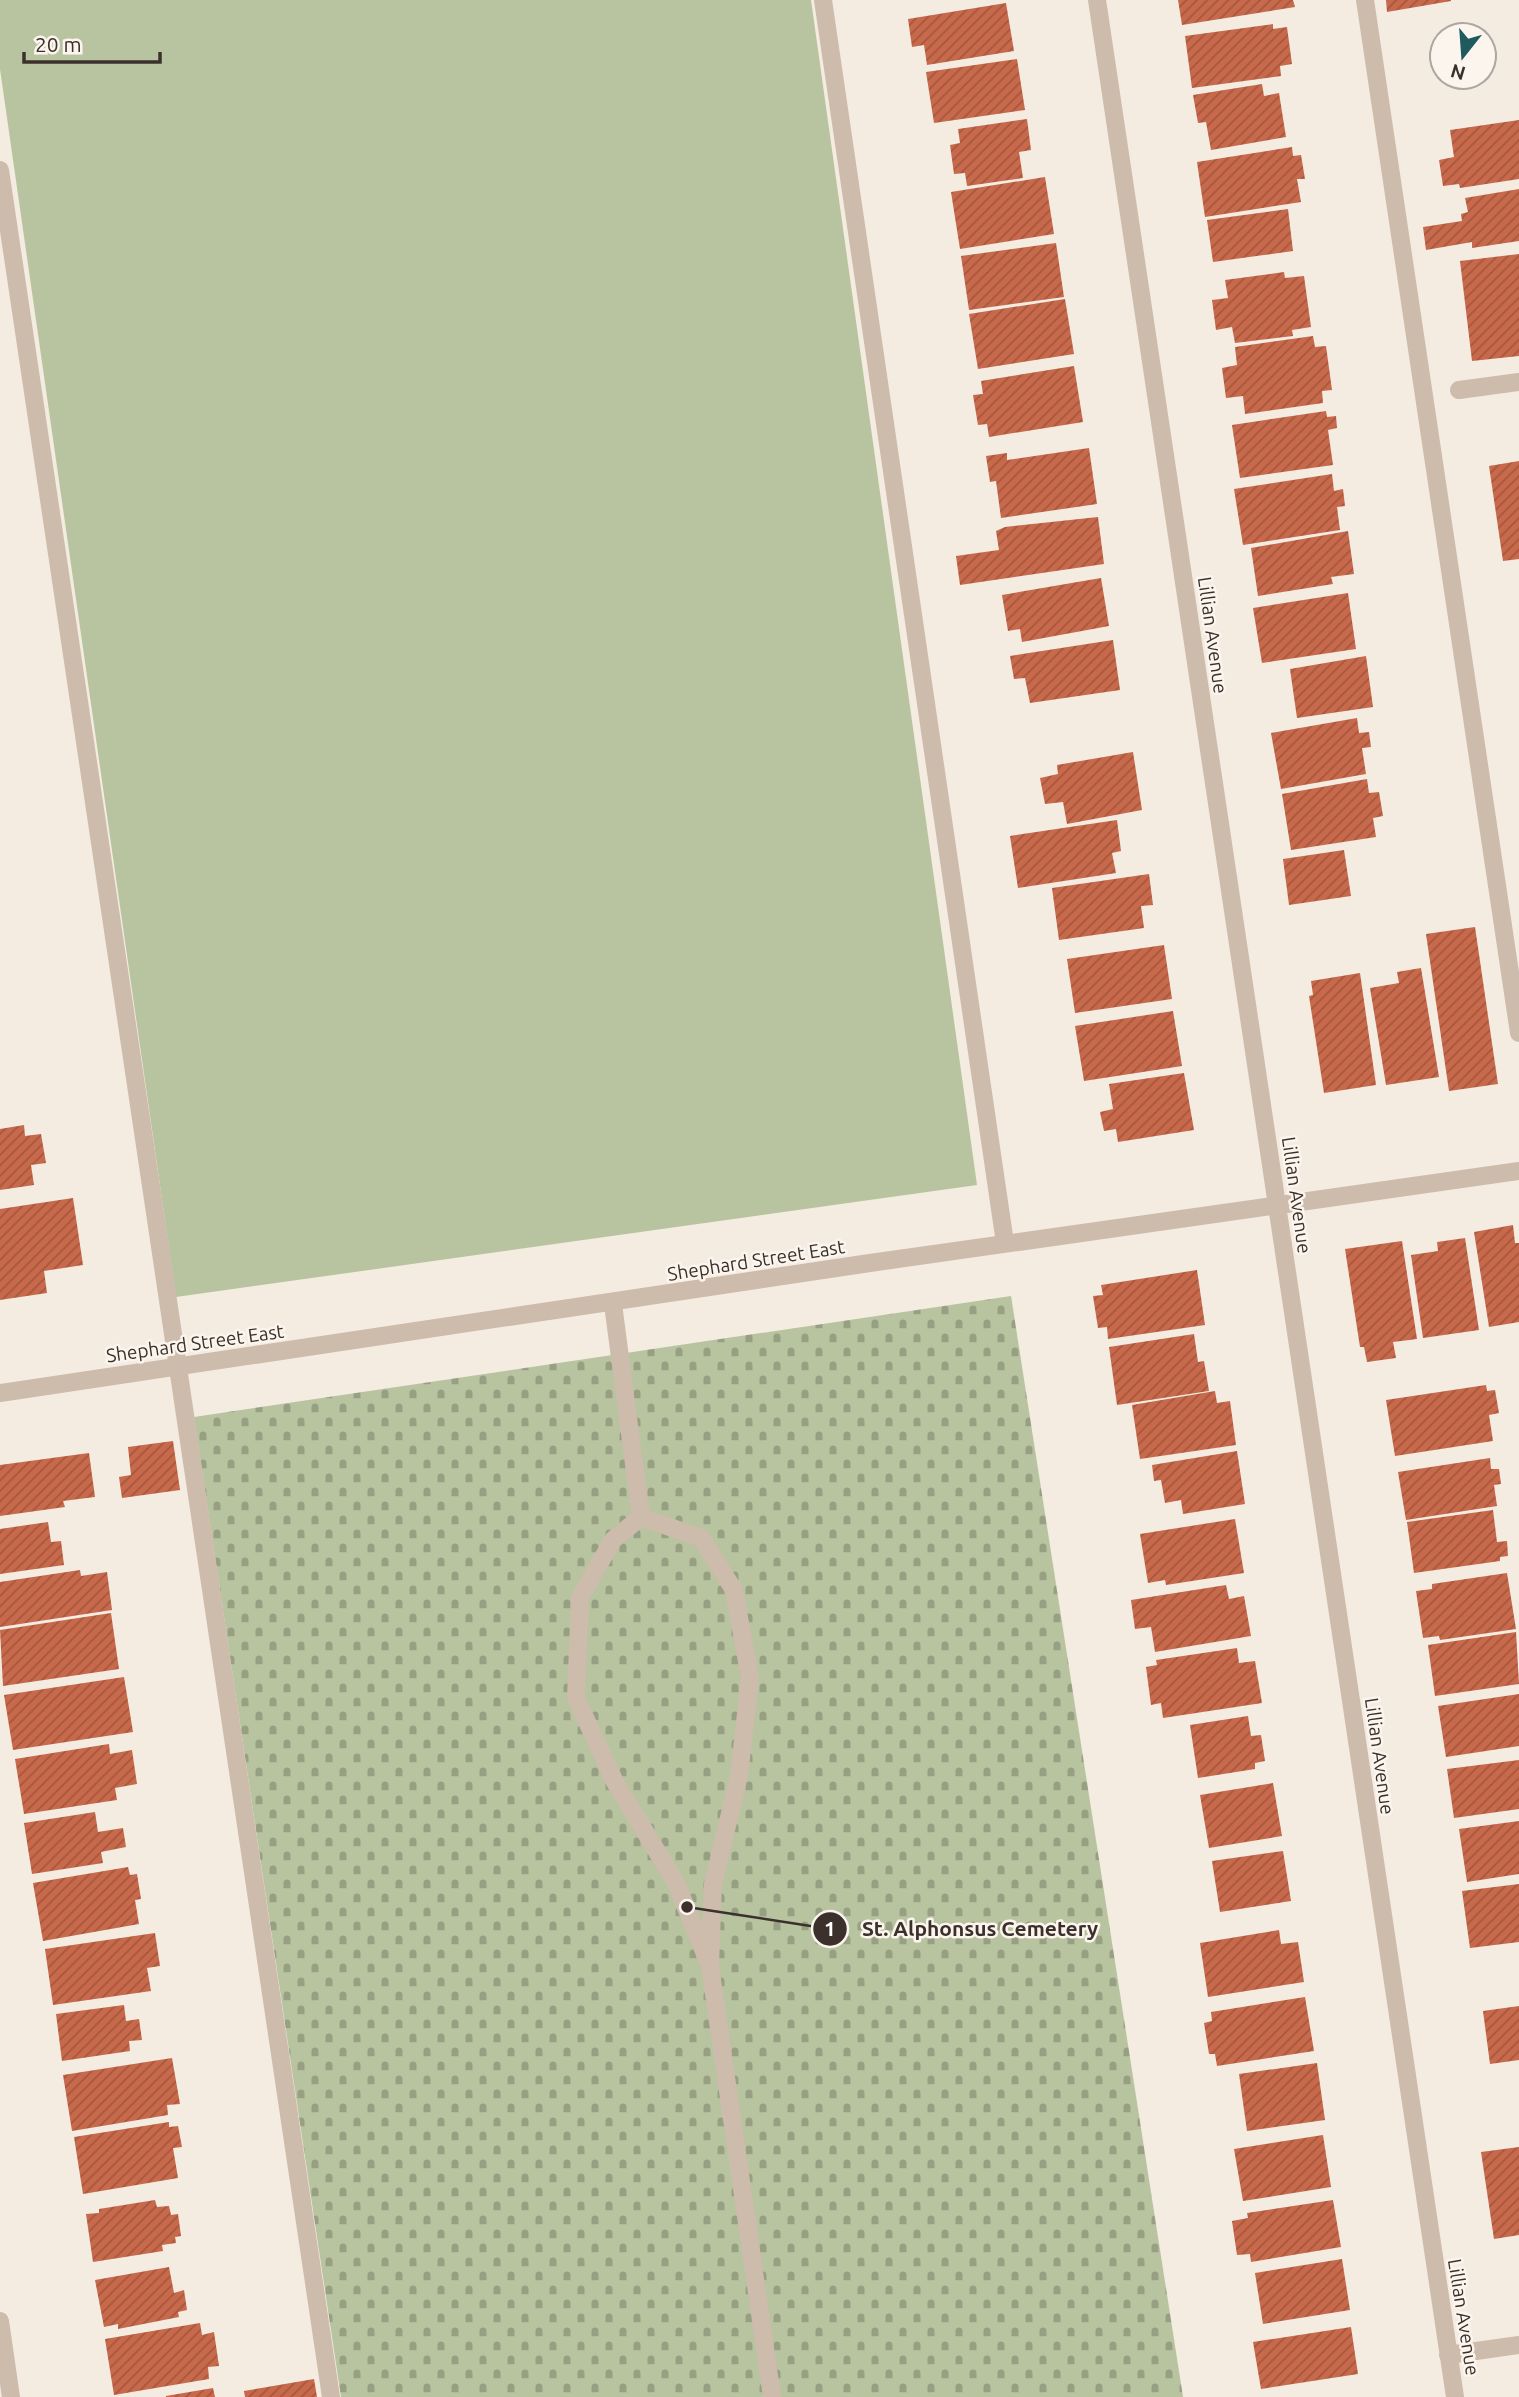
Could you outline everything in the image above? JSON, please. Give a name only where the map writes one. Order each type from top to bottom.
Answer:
[{"type":"street","points":[[823,0],[1005,1243]]},
{"type":"street","name":"Lillian Avenue","points":[[1097,0],[1455,2397]]},
{"type":"street","points":[[1365,0],[1519,1033]]},
{"type":"street","points":[[0,170],[331,2397]]},
{"type":"street","points":[[1459,390],[1519,382]]},
{"type":"street","name":"Shephard Street East","points":[[0,1393],[613,1304],[1005,1243],[1519,1171]]},
{"type":"street","points":[[613,1304],[641,1517]]},
{"type":"street","points":[[641,1517],[701,1538],[734,1590],[750,1678],[738,1776],[713,1884],[710,1966],[772,2397]]},
{"type":"street","points":[[641,1517],[613,1540],[580,1597],[576,1698],[615,1782],[676,1883],[710,1966]]},
{"type":"street","points":[[0,2321],[11,2397]]},
{"type":"street","points":[[1448,2354],[1519,2345]]},
{"type":"green space","points":[[0,0],[811,0],[977,1185],[176,1297],[0,69]]},
{"type":"green space","points":[[1011,1296],[1183,2397],[341,2397],[194,1417]]},
{"type":"building","points":[[1178,0],[1293,0],[1295,7],[1182,25]]},
{"type":"building","points":[[1386,0],[1451,0],[1451,1],[1387,12]]},
{"type":"building","points":[[1006,3],[1014,51],[927,65],[924,45],[912,47],[908,19]]},
{"type":"building","points":[[1273,24],[1273,29],[1287,27],[1292,64],[1280,66],[1281,76],[1192,88],[1185,36]]},
{"type":"building","points":[[1017,59],[1025,110],[934,123],[926,72]]},
{"type":"building","points":[[1262,84],[1264,96],[1279,93],[1286,137],[1211,150],[1206,122],[1198,123],[1193,95]]},
{"type":"building","points":[[1027,119],[1031,150],[1019,152],[1023,178],[967,186],[965,173],[954,174],[950,145],[960,143],[958,129]]},
{"type":"building","points":[[1519,120],[1519,179],[1460,188],[1459,184],[1443,186],[1439,160],[1454,157],[1450,130]]},
{"type":"building","points":[[1292,147],[1293,156],[1301,155],[1305,179],[1297,179],[1301,202],[1205,217],[1197,162]]},
{"type":"building","points":[[1045,177],[1054,234],[960,249],[951,192]]},
{"type":"building","points":[[1519,189],[1519,241],[1472,248],[1472,242],[1426,250],[1423,227],[1462,221],[1461,214],[1468,212],[1465,198]]},
{"type":"building","points":[[1288,209],[1293,251],[1213,262],[1207,220]]},
{"type":"building","points":[[1056,243],[1064,297],[969,310],[961,256]]},
{"type":"building","points":[[1519,254],[1519,356],[1472,361],[1460,261]]},
{"type":"building","points":[[1284,272],[1285,278],[1304,276],[1311,327],[1292,330],[1293,336],[1235,343],[1232,327],[1216,330],[1212,300],[1228,298],[1225,280]]},
{"type":"building","points":[[1065,299],[1074,354],[978,369],[969,314]]},
{"type":"building","points":[[1313,336],[1315,347],[1326,346],[1332,390],[1322,391],[1323,403],[1245,414],[1243,396],[1226,398],[1222,368],[1237,365],[1235,347]]},
{"type":"building","points":[[1074,366],[1083,422],[989,437],[987,424],[978,425],[973,395],[983,394],[981,381]]},
{"type":"building","points":[[1326,411],[1327,417],[1336,416],[1337,428],[1328,430],[1333,465],[1240,478],[1232,425]]},
{"type":"building","points":[[1089,448],[1097,504],[1001,518],[996,481],[990,482],[986,456],[1007,453],[1007,460]]},
{"type":"building","points":[[1519,461],[1519,559],[1503,561],[1489,466]]},
{"type":"building","points":[[1332,474],[1334,491],[1343,489],[1345,506],[1337,507],[1340,530],[1243,545],[1234,489]]},
{"type":"building","points":[[1098,517],[1104,564],[960,585],[956,556],[999,550],[996,531],[1005,527]]},
{"type":"building","points":[[1348,531],[1354,574],[1331,577],[1333,584],[1258,596],[1251,548]]},
{"type":"building","points":[[1101,578],[1109,626],[1022,642],[1020,629],[1008,631],[1002,595]]},
{"type":"building","points":[[1348,593],[1356,649],[1262,663],[1253,608]]},
{"type":"building","points":[[1113,640],[1120,690],[1030,703],[1025,678],[1014,679],[1010,656]]},
{"type":"building","points":[[1366,656],[1373,707],[1297,718],[1290,669]]},
{"type":"building","points":[[1357,718],[1359,733],[1369,732],[1371,747],[1362,748],[1366,774],[1281,789],[1271,733]]},
{"type":"building","points":[[1133,752],[1142,810],[1067,824],[1063,802],[1045,804],[1040,778],[1058,774],[1057,765]]},
{"type":"building","points":[[1367,779],[1369,793],[1379,792],[1383,816],[1373,818],[1376,837],[1291,850],[1282,794]]},
{"type":"building","points":[[1117,820],[1121,851],[1112,853],[1116,873],[1018,888],[1010,836]]},
{"type":"building","points":[[1344,850],[1351,896],[1289,905],[1283,859]]},
{"type":"building","points":[[1149,874],[1153,905],[1141,906],[1144,928],[1059,940],[1052,888]]},
{"type":"building","points":[[1475,927],[1498,1084],[1449,1091],[1426,934]]},
{"type":"building","points":[[1164,945],[1172,999],[1075,1013],[1067,959]]},
{"type":"building","points":[[1421,968],[1439,1077],[1386,1085],[1370,988],[1399,983],[1397,972]]},
{"type":"building","points":[[1360,973],[1376,1085],[1324,1093],[1309,996],[1313,995],[1311,981]]},
{"type":"building","points":[[1173,1011],[1182,1066],[1084,1081],[1075,1026]]},
{"type":"building","points":[[1184,1073],[1194,1130],[1118,1142],[1116,1129],[1104,1131],[1100,1112],[1113,1109],[1109,1084]]},
{"type":"building","points":[[24,1125],[25,1136],[41,1134],[46,1163],[31,1165],[34,1185],[0,1190],[0,1129]]},
{"type":"building","points":[[73,1198],[83,1265],[44,1271],[47,1293],[0,1300],[0,1209]]},
{"type":"building","points":[[1513,1225],[1515,1243],[1519,1243],[1519,1322],[1489,1327],[1474,1232]]},
{"type":"building","points":[[1465,1238],[1479,1330],[1423,1338],[1411,1255],[1438,1251],[1437,1242]]},
{"type":"building","points":[[1402,1241],[1417,1339],[1393,1342],[1396,1358],[1367,1362],[1364,1347],[1360,1347],[1345,1249]]},
{"type":"building","points":[[1197,1270],[1205,1325],[1108,1339],[1107,1327],[1098,1328],[1093,1296],[1103,1295],[1101,1285]]},
{"type":"building","points":[[1194,1334],[1198,1362],[1204,1361],[1209,1391],[1117,1405],[1109,1347]]},
{"type":"building","points":[[1486,1385],[1487,1391],[1495,1390],[1499,1413],[1489,1415],[1493,1441],[1395,1456],[1386,1400]]},
{"type":"building","points":[[1215,1391],[1217,1403],[1230,1401],[1236,1445],[1140,1459],[1132,1405]]},
{"type":"building","points":[[173,1441],[180,1490],[122,1498],[119,1477],[131,1475],[128,1447]]},
{"type":"building","points":[[1237,1451],[1245,1504],[1183,1514],[1181,1500],[1165,1503],[1161,1480],[1154,1481],[1152,1465]]},
{"type":"building","points":[[89,1453],[95,1497],[63,1501],[65,1507],[0,1516],[0,1465]]},
{"type":"building","points":[[1490,1458],[1491,1469],[1499,1469],[1501,1484],[1494,1485],[1497,1506],[1406,1520],[1398,1472]]},
{"type":"building","points":[[1493,1510],[1497,1542],[1507,1541],[1508,1556],[1500,1557],[1500,1561],[1414,1573],[1407,1522]]},
{"type":"building","points":[[1235,1519],[1244,1573],[1166,1585],[1165,1580],[1148,1583],[1140,1534]]},
{"type":"building","points":[[48,1522],[51,1542],[61,1541],[64,1565],[0,1574],[0,1529]]},
{"type":"building","points":[[80,1570],[81,1576],[107,1572],[112,1610],[0,1627],[0,1582]]},
{"type":"building","points":[[1507,1573],[1516,1629],[1440,1640],[1439,1636],[1423,1638],[1416,1591],[1432,1589],[1432,1584]]},
{"type":"building","points":[[1226,1585],[1229,1599],[1244,1596],[1251,1636],[1155,1652],[1151,1627],[1135,1629],[1131,1600]]},
{"type":"building","points":[[111,1613],[119,1669],[3,1686],[0,1630]]},
{"type":"building","points":[[1516,1632],[1519,1684],[1435,1696],[1428,1645]]},
{"type":"building","points":[[1237,1648],[1239,1663],[1255,1661],[1262,1703],[1163,1718],[1161,1703],[1151,1705],[1146,1667],[1157,1665],[1156,1660]]},
{"type":"building","points":[[124,1677],[133,1732],[13,1750],[4,1695]]},
{"type":"building","points":[[1519,1694],[1519,1746],[1446,1757],[1438,1706]]},
{"type":"building","points":[[1248,1716],[1251,1736],[1261,1735],[1265,1761],[1255,1763],[1255,1769],[1198,1778],[1190,1725]]},
{"type":"building","points":[[109,1744],[110,1754],[132,1750],[137,1784],[115,1788],[117,1800],[24,1814],[15,1759]]},
{"type":"building","points":[[1519,1760],[1519,1809],[1454,1818],[1447,1769]]},
{"type":"building","points":[[1273,1783],[1282,1836],[1209,1848],[1200,1795]]},
{"type":"building","points":[[95,1812],[98,1832],[123,1828],[126,1847],[101,1852],[103,1863],[32,1874],[24,1823]]},
{"type":"building","points":[[1519,1821],[1519,1874],[1467,1882],[1459,1829]]},
{"type":"building","points":[[1283,1851],[1291,1901],[1220,1912],[1212,1861]]},
{"type":"building","points":[[128,1867],[130,1875],[137,1874],[141,1899],[135,1900],[139,1924],[43,1941],[33,1883]]},
{"type":"building","points":[[1519,1884],[1519,1942],[1470,1948],[1462,1891]]},
{"type":"building","points":[[1279,1930],[1281,1944],[1298,1942],[1304,1982],[1208,1997],[1200,1943]]},
{"type":"building","points":[[155,1933],[160,1966],[147,1968],[151,1991],[53,2005],[45,1949]]},
{"type":"building","points":[[1305,1997],[1314,2051],[1217,2066],[1215,2054],[1209,2054],[1204,2023],[1212,2021],[1211,2012]]},
{"type":"building","points":[[124,2005],[126,2021],[139,2019],[142,2040],[129,2041],[130,2051],[62,2061],[56,2014]]},
{"type":"building","points":[[1519,2006],[1519,2060],[1490,2064],[1483,2011]]},
{"type":"building","points":[[172,2058],[180,2104],[167,2105],[168,2115],[72,2131],[63,2075]]},
{"type":"building","points":[[1317,2063],[1325,2120],[1247,2131],[1239,2074]]},
{"type":"building","points":[[169,2122],[169,2127],[178,2126],[182,2147],[173,2148],[178,2178],[83,2194],[74,2137]]},
{"type":"building","points":[[1323,2135],[1331,2187],[1243,2201],[1234,2149]]},
{"type":"building","points":[[1519,2147],[1519,2235],[1494,2239],[1481,2152]]},
{"type":"building","points":[[155,2200],[157,2207],[169,2206],[171,2215],[178,2214],[181,2236],[175,2237],[176,2243],[162,2245],[163,2251],[93,2262],[86,2214],[99,2213],[99,2209]]},
{"type":"building","points":[[1333,2200],[1341,2247],[1251,2262],[1250,2254],[1237,2255],[1232,2221],[1248,2218],[1247,2213]]},
{"type":"building","points":[[1342,2259],[1350,2310],[1263,2324],[1255,2273]]},
{"type":"building","points":[[169,2267],[174,2293],[184,2290],[187,2310],[178,2312],[179,2317],[118,2329],[118,2324],[104,2327],[95,2280]]},
{"type":"building","points":[[200,2323],[202,2335],[214,2332],[219,2366],[208,2367],[209,2379],[114,2395],[105,2339]]},
{"type":"building","points":[[1351,2327],[1358,2374],[1261,2389],[1253,2342]]},
{"type":"building","points":[[314,2379],[317,2397],[245,2397],[244,2391]]},
{"type":"building","points":[[213,2388],[215,2397],[166,2397],[166,2396]]},
{"type":"place","name":"St. Alphonsus Cemetery","points":[[687,1907]]}]
